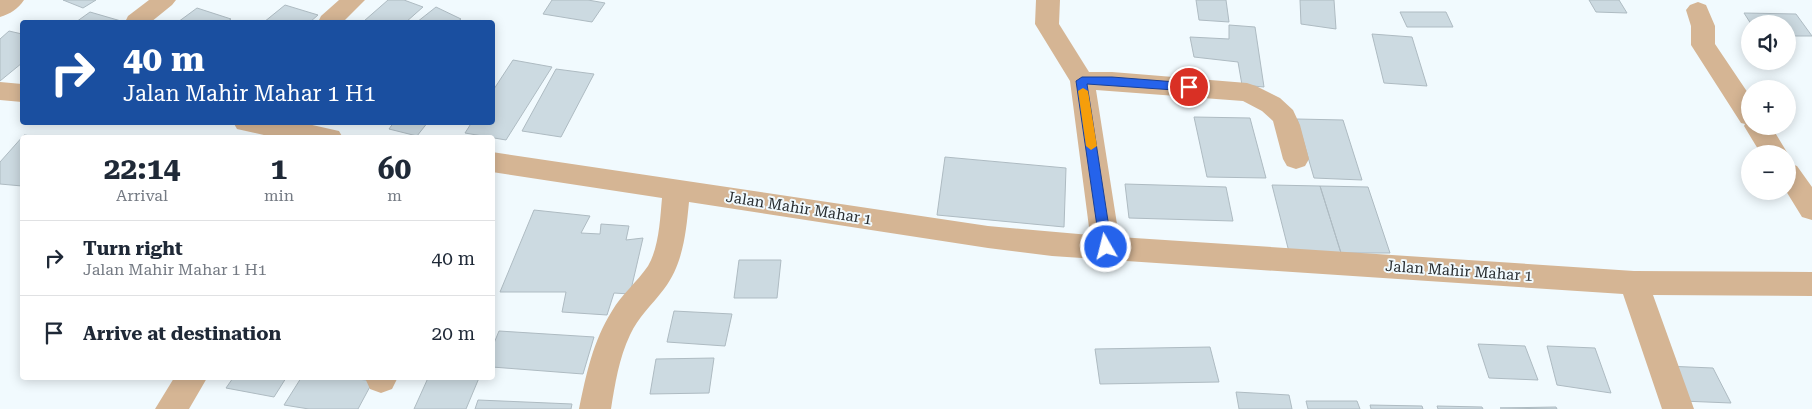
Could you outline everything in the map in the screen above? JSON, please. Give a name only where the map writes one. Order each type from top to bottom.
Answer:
[{"type":"street","points":[[0,9],[12,0]]},
{"type":"street","points":[[139,20],[164,0]]},
{"type":"street","points":[[331,20],[353,0]]},
{"type":"street","points":[[1048,0],[1048,24],[1082,81],[1106,247]]},
{"type":"street","points":[[1698,10],[1704,26],[1703,45],[1741,102]]},
{"type":"street","points":[[1082,81],[1112,81],[1247,92],[1265,100],[1280,110],[1287,123],[1296,159]]},
{"type":"street","points":[[0,91],[20,93]]},
{"type":"street","points":[[262,125],[314,135]]},
{"type":"street","name":"Jalan Mahir Mahar 1","points":[[495,162],[988,237],[1106,247],[1634,283],[1812,284]]},
{"type":"street","points":[[1796,184],[1812,209]]},
{"type":"street","points":[[595,409],[605,356],[621,323],[632,306],[652,284],[665,261],[678,190]]},
{"type":"street","points":[[1634,283],[1678,409]]},
{"type":"street","points":[[171,409],[190,380]]},
{"type":"building","points":[[63,0],[96,0],[83,8]]},
{"type":"building","points":[[388,0],[404,0],[423,7],[408,20],[365,20]]},
{"type":"building","points":[[552,0],[588,0],[605,3],[592,22],[543,14]]},
{"type":"building","points":[[1196,0],[1226,0],[1229,22],[1199,20]]},
{"type":"building","points":[[1300,0],[1334,0],[1336,29],[1301,24]]},
{"type":"building","points":[[1589,0],[1619,0],[1627,13],[1596,12]]},
{"type":"building","points":[[285,5],[318,15],[312,20],[266,20]]},
{"type":"building","points":[[436,7],[461,19],[460,20],[420,20]]},
{"type":"building","points":[[197,8],[231,19],[230,20],[181,20]]},
{"type":"building","points":[[90,12],[118,20],[79,20]]},
{"type":"building","points":[[1400,12],[1446,12],[1453,27],[1407,27]]},
{"type":"building","points":[[1744,13],[1796,14],[1812,36],[1796,36],[1796,15],[1745,15]]},
{"type":"building","points":[[1229,25],[1255,27],[1264,87],[1242,85],[1238,62],[1194,57],[1190,37],[1229,39]]},
{"type":"building","points":[[9,31],[20,34],[20,65],[0,81],[0,39]]},
{"type":"building","points":[[1372,34],[1412,37],[1427,86],[1384,83]]},
{"type":"building","points":[[513,60],[552,67],[506,140],[495,138],[495,135],[465,133],[470,125],[495,125],[495,87]]},
{"type":"building","points":[[556,69],[594,74],[561,137],[522,131]]},
{"type":"building","points":[[1194,117],[1250,118],[1266,178],[1207,177]]},
{"type":"building","points":[[1297,119],[1343,120],[1362,180],[1314,178]]},
{"type":"building","points":[[392,125],[426,125],[418,135],[389,129]]},
{"type":"building","points":[[20,140],[20,186],[0,184],[0,162]]},
{"type":"building","points":[[945,157],[1066,168],[1064,227],[937,215]]},
{"type":"building","points":[[1125,184],[1226,187],[1233,221],[1129,218]]},
{"type":"building","points":[[1272,185],[1320,186],[1341,253],[1289,252]]},
{"type":"building","points":[[1320,186],[1368,187],[1390,253],[1341,253]]},
{"type":"building","points":[[534,210],[590,216],[581,233],[600,234],[601,224],[629,226],[626,240],[643,238],[630,294],[614,293],[607,315],[562,312],[566,292],[500,292]]},
{"type":"building","points":[[739,260],[781,260],[777,298],[734,298]]},
{"type":"building","points":[[674,311],[732,314],[725,346],[667,342]]},
{"type":"building","points":[[499,331],[594,337],[583,374],[495,367],[495,341]]},
{"type":"building","points":[[1478,344],[1525,346],[1538,380],[1489,378]]},
{"type":"building","points":[[1547,346],[1595,348],[1611,393],[1557,385]]},
{"type":"building","points":[[1210,347],[1219,382],[1100,384],[1095,349]]},
{"type":"building","points":[[714,358],[709,393],[650,394],[656,359]]},
{"type":"building","points":[[1665,366],[1713,368],[1731,403],[1682,401]]},
{"type":"building","points":[[232,380],[285,380],[274,397],[226,388]]},
{"type":"building","points":[[300,380],[373,381],[358,409],[309,409],[284,405]]},
{"type":"building","points":[[427,380],[478,380],[466,409],[414,409]]},
{"type":"building","points":[[1236,392],[1289,395],[1292,409],[1239,409]]},
{"type":"building","points":[[478,400],[572,404],[571,409],[475,409]]},
{"type":"building","points":[[1306,401],[1357,401],[1360,409],[1308,409]]},
{"type":"building","points":[[1370,405],[1422,406],[1423,409],[1371,409]]},
{"type":"building","points":[[1437,406],[1482,407],[1483,409],[1438,409]]},
{"type":"building","points":[[1556,407],[1557,409],[1500,408]]},
{"type":"slow traffic","points":[[1083,91],[1091,146]]},
{"type":"route","points":[[1106,247],[1082,81],[1112,81],[1189,87]]}]
